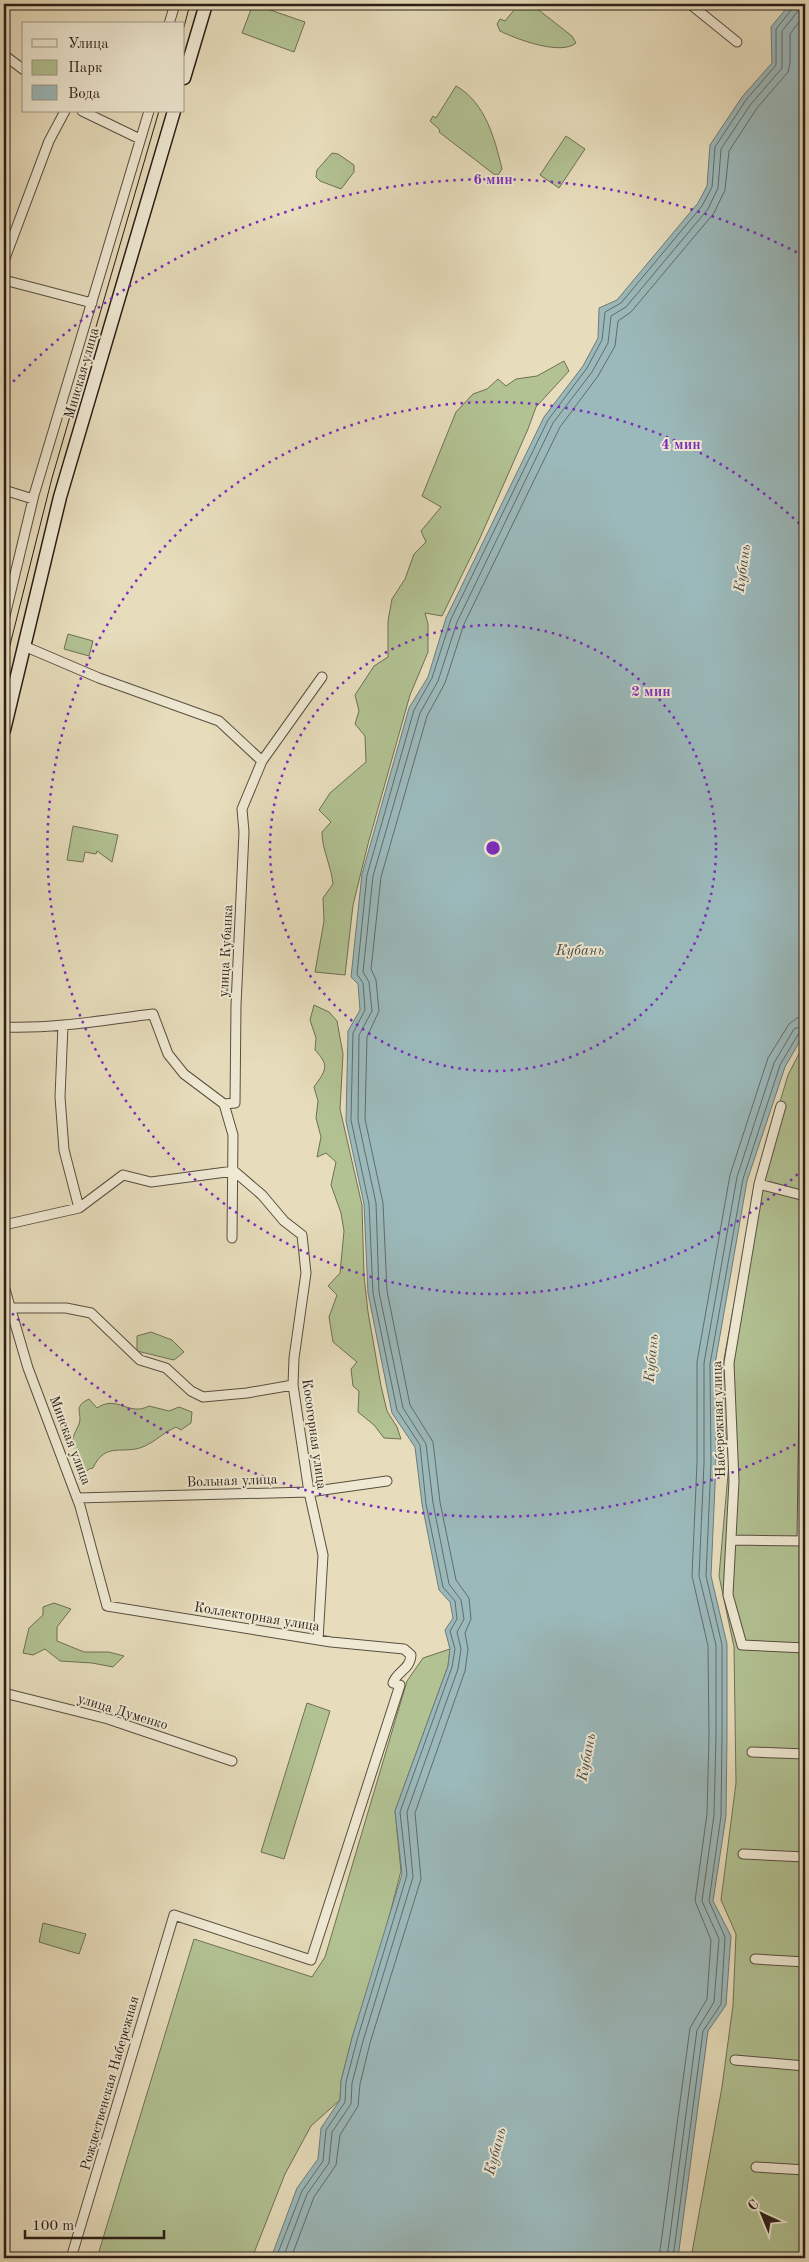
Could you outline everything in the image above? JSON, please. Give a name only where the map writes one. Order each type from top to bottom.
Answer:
[{"type":"main road","points":[[185,75],[206,4]]},
{"type":"main road","name":"Минская улица","points":[[4,730],[60,497],[174,112]]},
{"type":"street","points":[[170,22],[175,4]]},
{"type":"street","points":[[690,4],[737,42]]},
{"type":"street","points":[[4,55],[22,68]]},
{"type":"street","points":[[4,261],[50,141],[64,112]]},
{"type":"street","points":[[84,112],[140,139]]},
{"type":"street","name":"Минская улица","points":[[4,620],[33,499],[149,112]]},
{"type":"street","points":[[4,280],[92,303]]},
{"type":"street","points":[[4,490],[33,499]]},
{"type":"street","points":[[24,646],[99,678],[220,721],[262,761]]},
{"type":"street","name":"улица Кубанка","points":[[224,1104],[235,1102],[236,1005],[244,832],[242,809],[262,761],[322,677]]},
{"type":"street","points":[[4,1027],[27,1028],[63,1025],[153,1014],[168,1054],[184,1074],[224,1104],[233,1135],[232,1238]]},
{"type":"street","points":[[63,1025],[60,1097],[64,1150],[79,1208]]},
{"type":"street","name":"Набережная улица","points":[[781,1106],[759,1184],[729,1362],[734,1481],[733,1540],[728,1595],[742,1645],[805,1648]]},
{"type":"street","points":[[4,1225],[79,1208],[124,1175],[151,1182],[234,1171]]},
{"type":"street","name":"Косогорная улица","points":[[234,1171],[262,1195],[284,1221],[302,1235],[306,1273],[294,1358],[293,1385],[310,1492],[323,1555],[318,1640]]},
{"type":"street","points":[[759,1184],[805,1196]]},
{"type":"street","name":"Минская улица","points":[[4,1286],[28,1368],[77,1498],[107,1606]]},
{"type":"street","points":[[10,1308],[66,1308],[91,1313],[140,1360],[166,1368],[191,1391],[203,1397],[247,1393],[293,1385]]},
{"type":"street","points":[[733,1540],[804,1541],[805,1326]]},
{"type":"street","name":"Вольная улица","points":[[77,1498],[310,1492],[387,1481]]},
{"type":"street","name":"Коллекторная улица","points":[[107,1606],[318,1640],[404,1649],[411,1655],[410,1661],[403,1671],[395,1676],[393,1683],[400,1685],[310,1960],[174,1915]]},
{"type":"street","name":"улица Думенко","points":[[4,1693],[108,1719],[232,1761]]},
{"type":"street","points":[[752,1752],[805,1754]]},
{"type":"street","points":[[743,1854],[805,1857]]},
{"type":"street","name":"Рождественская Набережная","points":[[71,2258],[174,1915]]},
{"type":"street","points":[[755,1959],[805,1962]]},
{"type":"street","points":[[735,2060],[805,2066]]},
{"type":"street","points":[[756,2167],[805,2170]]},
{"type":"green space","points":[[253,4],[305,22],[294,52],[242,33]]},
{"type":"green space","points":[[519,4],[531,4],[572,36],[576,43],[569,47],[550,47],[527,42],[500,31],[497,24],[500,19],[505,21]]},
{"type":"green space","points":[[456,86],[474,101],[487,122],[502,169],[498,175],[495,175],[439,132],[440,130],[430,121],[433,116],[436,118]]},
{"type":"green space","points":[[566,136],[585,149],[559,188],[540,175]]},
{"type":"green space","points":[[332,153],[338,154],[354,165],[354,172],[341,189],[320,181],[316,177],[317,170]]},
{"type":"green space","points":[[564,361],[569,371],[536,407],[480,538],[442,616],[425,613],[428,624],[428,652],[410,695],[368,844],[353,905],[345,975],[315,972],[324,921],[323,898],[333,884],[323,845],[322,832],[331,822],[319,810],[330,793],[366,762],[365,736],[355,724],[359,711],[355,695],[374,666],[388,657],[388,621],[392,599],[405,579],[414,554],[426,542],[421,531],[441,507],[422,496],[456,412],[473,394],[487,389],[498,379],[506,386],[516,379],[537,376]]},
{"type":"green space","points":[[68,634],[93,641],[89,656],[64,649]]},
{"type":"green space","points":[[73,826],[118,835],[112,862],[97,851],[96,854],[85,852],[83,862],[67,860]]},
{"type":"green space","points":[[314,1005],[329,1012],[337,1021],[343,1054],[340,1109],[362,1205],[364,1276],[368,1312],[387,1411],[397,1427],[401,1439],[384,1438],[374,1425],[358,1412],[359,1391],[353,1386],[351,1369],[357,1362],[333,1342],[329,1317],[337,1295],[328,1286],[340,1273],[344,1231],[341,1213],[331,1185],[336,1162],[326,1153],[317,1157],[321,1137],[316,1118],[318,1101],[314,1087],[325,1068],[323,1060],[315,1050],[316,1038],[310,1020]]},
{"type":"green space","points":[[805,1042],[805,2258],[691,2258],[722,2087],[733,2005],[736,1934],[721,1900],[736,1783],[734,1647],[719,1576],[729,1463],[723,1410],[724,1359],[757,1179],[788,1075]]},
{"type":"green space","points":[[151,1332],[172,1340],[184,1352],[174,1360],[137,1351],[137,1336]]},
{"type":"green space","points":[[89,1399],[97,1408],[111,1403],[135,1409],[149,1406],[169,1411],[179,1407],[192,1412],[191,1423],[181,1430],[176,1427],[153,1442],[137,1449],[110,1451],[98,1459],[93,1468],[89,1469],[82,1476],[75,1469],[76,1451],[72,1440],[80,1420],[79,1408]]},
{"type":"green space","points":[[54,1603],[71,1609],[57,1627],[57,1641],[84,1652],[109,1652],[124,1656],[113,1667],[92,1663],[60,1661],[45,1649],[33,1655],[23,1653],[29,1628],[43,1615],[43,1607]]},
{"type":"green space","points":[[450,1649],[448,1666],[395,1811],[401,1871],[380,1952],[352,2038],[341,2081],[340,2100],[311,2126],[285,2174],[252,2258],[97,2258],[194,1939],[312,1977],[325,1957],[407,1681],[423,1658]]},
{"type":"green space","points":[[307,1703],[330,1711],[284,1859],[261,1852]]},
{"type":"green space","points":[[43,1923],[86,1934],[79,1954],[39,1942]]},
{"type":"water","name":"Кубань","points":[[790,4],[805,4],[805,1032],[785,1067],[747,1181],[715,1364],[716,1463],[711,1576],[727,1644],[727,1736],[726,1816],[713,1901],[731,1936],[726,2005],[708,2031],[678,2258],[271,2258],[297,2188],[318,2159],[321,2128],[340,2100],[341,2081],[352,2038],[402,1874],[395,1811],[448,1666],[450,1649],[445,1630],[453,1618],[450,1602],[439,1590],[422,1504],[415,1447],[392,1413],[368,1293],[364,1204],[346,1121],[348,1031],[360,1010],[358,984],[351,977],[362,874],[409,708],[428,677],[446,618],[544,417],[583,366],[598,338],[599,308],[617,300],[698,203],[707,186],[710,145],[742,97],[772,63],[771,27]]},
{"type":"tram line","points":[[185,23],[190,4]]},
{"type":"tram line","points":[[4,669],[52,478],[159,112]]}]
